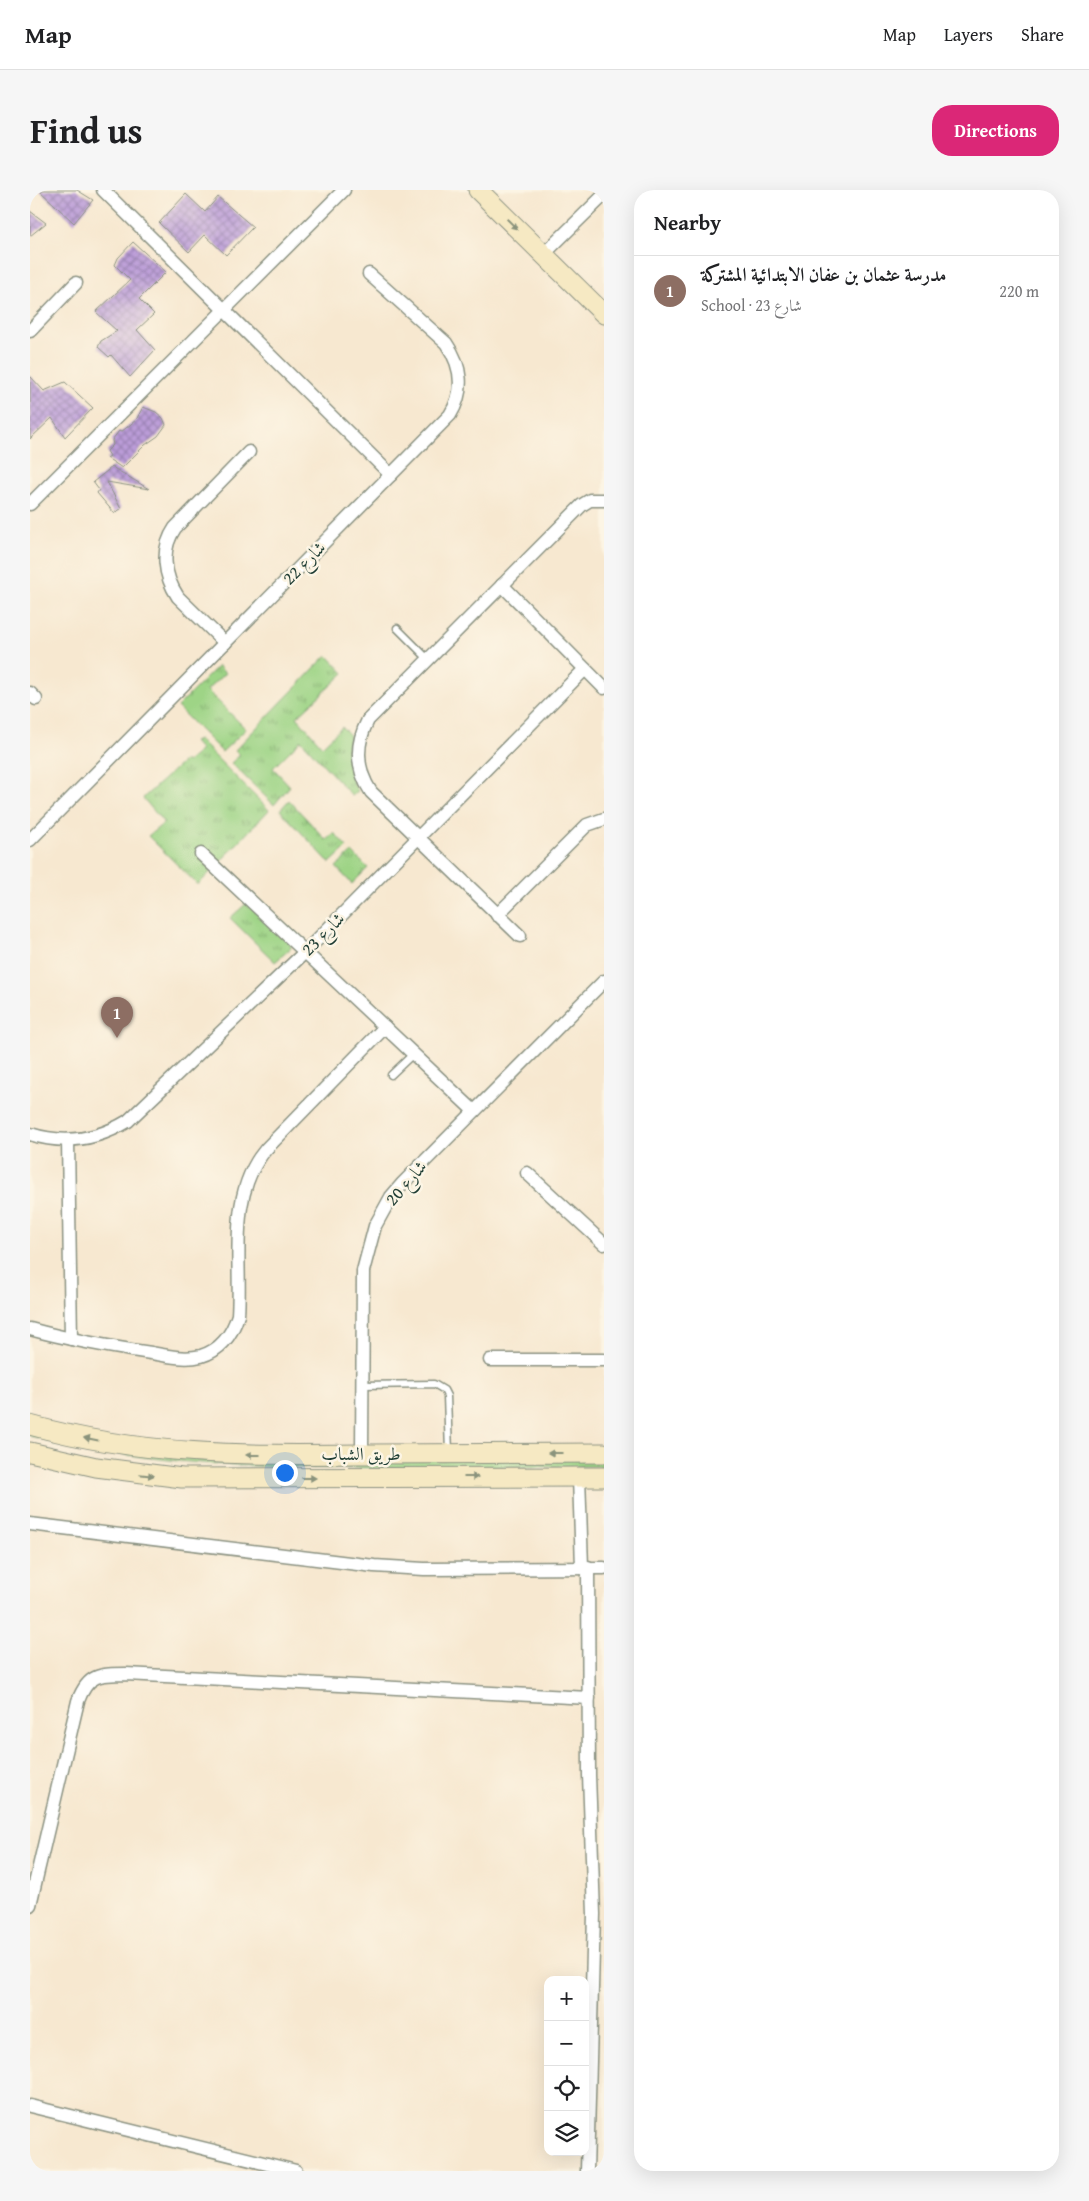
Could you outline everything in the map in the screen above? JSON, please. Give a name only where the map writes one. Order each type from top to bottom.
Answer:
[{"type":"main road","points":[[478,190],[604,314]]},
{"type":"main road","name":"طريق الشباب","points":[[30,1425],[97,1441],[184,1452],[228,1455],[604,1453]]},
{"type":"main road","name":"طريق الشباب","points":[[30,1452],[96,1467],[182,1478],[604,1477]]},
{"type":"street","points":[[102,190],[391,475]]},
{"type":"street","points":[[30,504],[344,190]]},
{"type":"street","points":[[543,255],[604,195]]},
{"type":"street","name":"شارع 22","points":[[30,840],[450,415],[460,390],[459,371],[452,352],[446,343],[369,274]]},
{"type":"street","points":[[30,331],[76,283]]},
{"type":"street","points":[[225,643],[178,597],[166,570],[165,549],[168,538],[174,528],[249,452]]},
{"type":"street","points":[[520,936],[371,792],[361,772],[358,750],[363,729],[368,720],[428,659],[586,502],[595,499],[604,500]]},
{"type":"street","points":[[502,585],[604,688]]},
{"type":"street","name":"شارع 23","points":[[30,1134],[45,1138],[68,1140],[102,1134],[128,1121],[305,952],[585,669]]},
{"type":"street","points":[[498,915],[587,824],[604,819]]},
{"type":"street","points":[[201,854],[474,1111]]},
{"type":"street","name":"شارع 20","points":[[362,1454],[363,1271],[375,1226],[391,1197],[403,1183],[604,981]]},
{"type":"street","points":[[30,1329],[71,1339],[184,1358],[203,1356],[219,1347],[231,1333],[238,1315],[241,1201],[253,1167],[266,1149],[385,1027]]},
{"type":"street","points":[[68,1140],[71,1339]]},
{"type":"street","points":[[527,1172],[604,1244]]},
{"type":"street","points":[[490,1360],[604,1360]]},
{"type":"street","points":[[580,1477],[589,1698],[589,1775],[599,1914],[587,2171]]},
{"type":"street","points":[[30,1524],[374,1566],[424,1569],[604,1568]]},
{"type":"street","points":[[30,1906],[78,1701],[83,1686],[96,1676],[126,1674],[589,1698]]},
{"type":"street","points":[[30,2106],[296,2171]]},
{"type":"lane","points":[[397,628],[428,659]]},
{"type":"lane","points":[[391,1075],[413,1054]]},
{"type":"lane","points":[[362,1385],[434,1384],[440,1386],[447,1396],[449,1454]]},
{"type":"green space","points":[[327,655],[344,673],[297,717],[322,746],[342,727],[350,735],[347,750],[348,764],[358,791],[352,796],[301,740],[273,768],[290,786],[274,805],[231,763],[240,755],[235,750]]},
{"type":"green space","points":[[218,666],[225,673],[207,690],[246,729],[222,752],[177,707]]},
{"type":"green space","points":[[199,740],[269,810],[198,885],[148,836],[164,823],[143,798],[184,761],[187,762],[201,750],[194,742]]},
{"type":"green space","points":[[289,800],[326,840],[334,833],[347,847],[330,863],[280,810]]},
{"type":"green space","points":[[352,852],[368,868],[352,884],[336,867]]},
{"type":"green space","points":[[247,903],[290,942],[291,948],[275,962],[230,918]]},
{"type":"green space","points":[[30,1427],[97,1442],[604,1457],[604,1466],[301,1468],[210,1464],[120,1454],[75,1446],[30,1436]]},
{"type":"building","points":[[39,190],[77,190],[93,200],[74,223]]},
{"type":"building","points":[[186,194],[205,212],[218,197],[253,227],[226,255],[205,235],[189,252],[159,223]]},
{"type":"building","points":[[30,211],[46,223],[30,236]]},
{"type":"building","points":[[133,242],[166,272],[139,299],[154,314],[137,330],[155,350],[130,377],[111,355],[109,357],[98,347],[101,341],[117,331],[96,312],[130,280],[115,265],[118,258]]},
{"type":"building","points":[[30,376],[44,391],[65,382],[93,408],[65,437],[52,418],[30,439]]},
{"type":"building","points":[[143,407],[156,412],[163,418],[166,425],[158,436],[145,445],[122,468],[107,458],[110,456],[107,451],[113,445],[112,440],[119,431],[121,432],[136,420]]},
{"type":"building","points":[[112,467],[149,489],[107,482],[121,509],[114,513],[97,493],[99,490],[93,482]]},
{"type":"place","name":"مدرسة عثمان بن عفان الابتدائية المشتركة","points":[[117,1038]]}]
